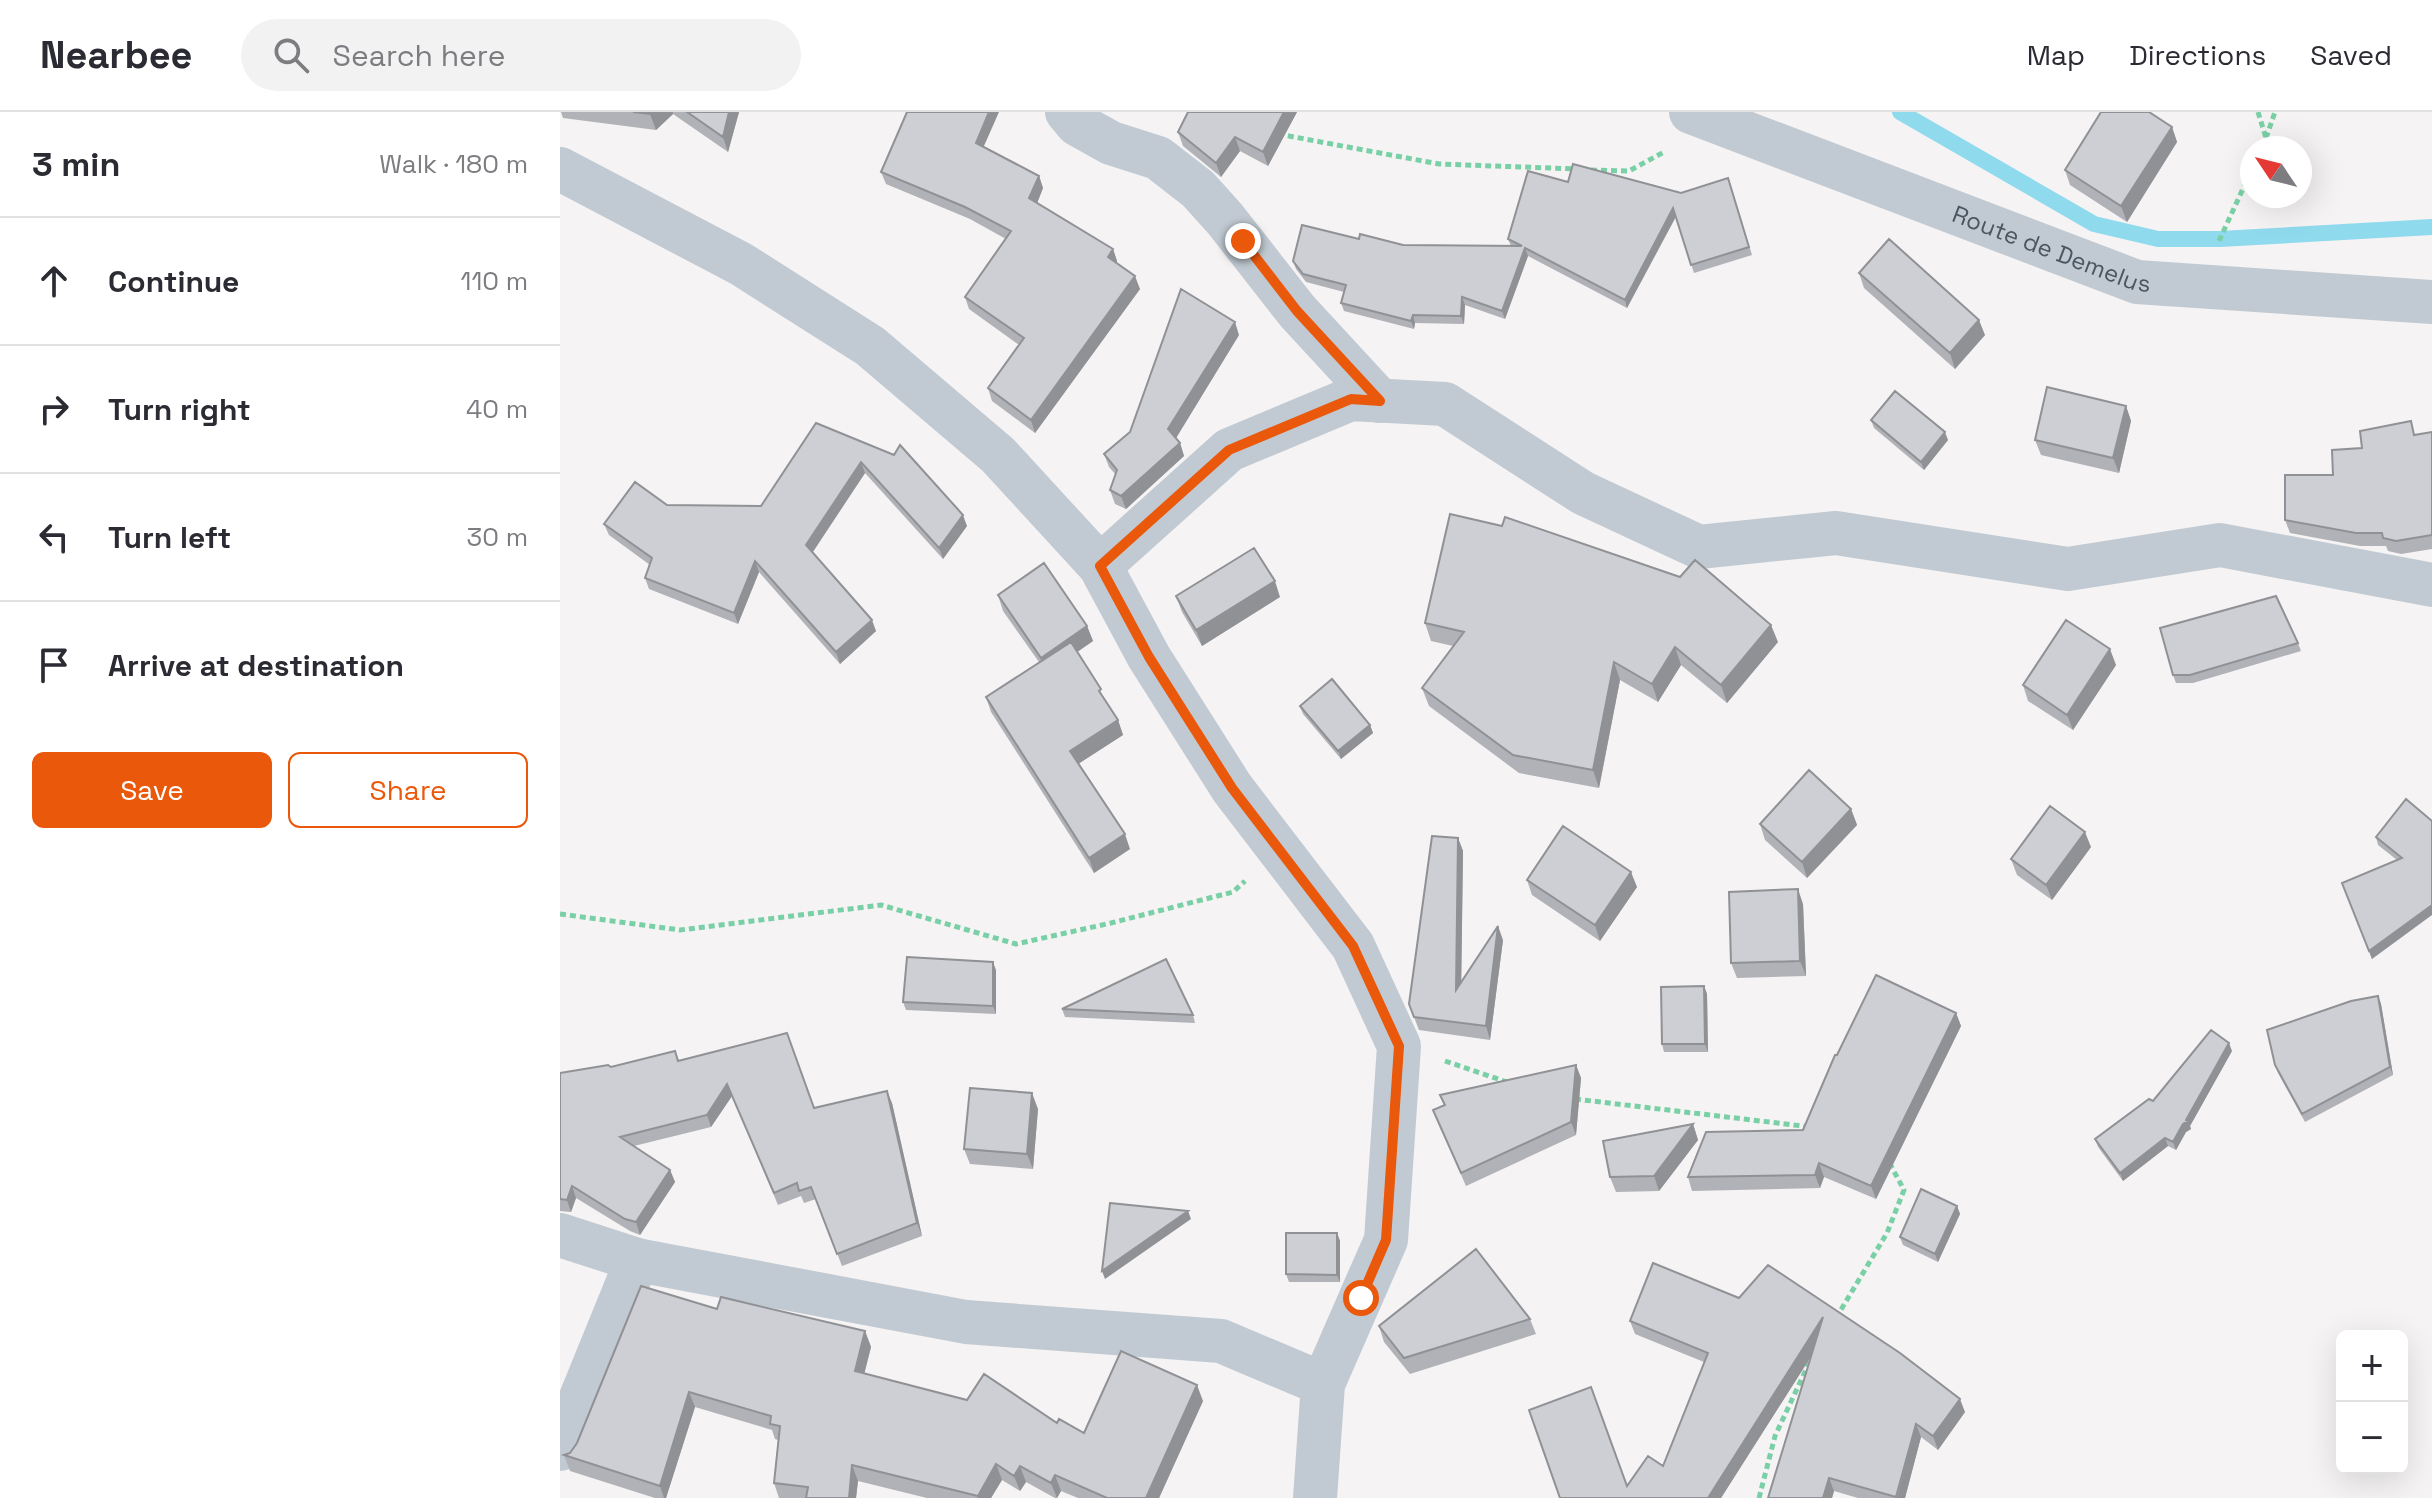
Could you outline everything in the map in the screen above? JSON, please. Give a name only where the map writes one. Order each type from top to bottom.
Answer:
[{"type":"street","points":[[1067,112],[1077,124],[1111,143],[1158,158],[1198,189],[1297,311],[1380,401]]},
{"type":"street","name":"Route de Demelus","points":[[1705,117],[2137,282],[2432,302]]},
{"type":"street","points":[[560,169],[741,264],[870,346],[998,455],[1100,566],[1149,657],[1232,788],[1353,946],[1399,1046],[1386,1240],[1323,1384],[1315,1498]]},
{"type":"street","points":[[1100,566],[1229,450],[1351,399],[1445,404],[1583,493],[1699,547],[1836,533],[2068,569],[2220,545],[2432,585]]},
{"type":"street","points":[[560,1235],[637,1260],[966,1322],[1221,1341],[1323,1384]]},
{"type":"street","points":[[560,1449],[637,1260]]},
{"type":"path","points":[[2258,112],[2265,136]]},
{"type":"path","points":[[2267,136],[2275,112]]},
{"type":"path","points":[[1270,131],[1439,164],[1629,171],[1705,117]]},
{"type":"path","points":[[2198,286],[2209,272],[2240,195]]},
{"type":"path","points":[[560,914],[680,930],[881,905],[1016,944],[1233,892],[1279,849]]},
{"type":"path","points":[[1399,1046],[1521,1086]]},
{"type":"path","points":[[1566,1098],[1812,1127]]},
{"type":"path","points":[[1833,1323],[1887,1233],[1904,1190],[1882,1148]]},
{"type":"path","points":[[1759,1498],[1775,1436],[1817,1349]]},
{"type":"building","points":[[687,112],[729,112],[723,137]]},
{"type":"building","points":[[907,112],[989,112],[976,143],[1039,176],[1029,198],[1113,249],[1108,257],[1135,276],[1031,420],[988,388],[1024,338],[965,297],[1011,231],[965,207],[881,172]]},
{"type":"building","points":[[1188,112],[1284,112],[1263,152],[1235,137],[1216,163],[1178,132]]},
{"type":"building","points":[[2101,112],[2149,112],[2172,127],[2121,206],[2065,170]]},
{"type":"building","points":[[1573,164],[1681,193],[1728,178],[1749,247],[1691,265],[1673,208],[1625,300],[1525,248],[1502,311],[1462,297],[1461,316],[1413,315],[1411,321],[1341,303],[1346,285],[1303,274],[1293,261],[1302,225],[1359,239],[1360,234],[1403,245],[1522,246],[1508,239],[1528,171],[1568,182]]},
{"type":"building","points":[[1889,239],[1979,320],[1950,353],[1859,273]]},
{"type":"building","points":[[1181,289],[1235,322],[1168,429],[1180,443],[1121,496],[1110,490],[1117,470],[1104,454],[1130,432]]},
{"type":"building","points":[[2047,387],[2126,406],[2113,458],[2035,440]]},
{"type":"building","points":[[1895,391],[1945,432],[1921,462],[1871,420]]},
{"type":"building","points":[[2411,421],[2414,435],[2432,432],[2432,535],[2396,541],[2383,538],[2382,533],[2356,533],[2285,520],[2285,475],[2333,475],[2332,450],[2362,448],[2360,431]]},
{"type":"building","points":[[816,423],[894,455],[900,445],[963,515],[939,548],[861,462],[806,545],[872,620],[836,652],[755,561],[734,613],[645,578],[652,558],[604,524],[635,482],[667,505],[761,506]]},
{"type":"building","points":[[1450,514],[1502,526],[1505,517],[1680,577],[1695,560],[1771,625],[1721,685],[1675,647],[1652,684],[1614,662],[1593,770],[1513,755],[1422,688],[1464,632],[1425,623]]},
{"type":"building","points":[[1254,548],[1275,581],[1196,630],[1176,596]]},
{"type":"building","points":[[1044,563],[1087,626],[1041,658],[998,595]]},
{"type":"building","points":[[2276,596],[2298,643],[2190,675],[2173,675],[2160,628]]},
{"type":"building","points":[[2066,620],[2110,649],[2067,715],[2023,685]]},
{"type":"building","points":[[1071,642],[1118,720],[1070,751],[1125,834],[1089,858],[986,697]]},
{"type":"building","points":[[1332,679],[1370,725],[1338,751],[1300,706]]},
{"type":"building","points":[[1809,770],[1851,809],[1802,862],[1760,824]]},
{"type":"building","points":[[2406,799],[2432,821],[2432,905],[2369,951],[2342,883],[2402,858],[2376,837]]},
{"type":"building","points":[[2050,806],[2085,832],[2046,885],[2011,859]]},
{"type":"building","points":[[1563,826],[1631,872],[1595,925],[1527,880]]},
{"type":"building","points":[[1432,836],[1458,838],[1456,990],[1498,926],[1486,1026],[1414,1017],[1409,1004]]},
{"type":"building","points":[[1798,889],[1800,961],[1731,963],[1729,892]]},
{"type":"building","points":[[907,957],[993,962],[993,1006],[903,1002]]},
{"type":"building","points":[[1166,959],[1193,1015],[1062,1009]]},
{"type":"building","points":[[1876,975],[1956,1013],[1871,1186],[1819,1163],[1815,1175],[1688,1177],[1706,1132],[1803,1130],[1835,1055]]},
{"type":"building","points":[[1704,986],[1705,1044],[1662,1044],[1661,987]]},
{"type":"building","points":[[2378,996],[2390,1067],[2302,1114],[2275,1065],[2267,1030],[2351,1001]]},
{"type":"building","points":[[2211,1030],[2229,1043],[2188,1121],[2173,1142],[2165,1138],[2120,1173],[2095,1139],[2149,1099],[2153,1101]]},
{"type":"building","points":[[787,1033],[814,1108],[887,1091],[917,1223],[837,1254],[811,1187],[799,1191],[797,1183],[774,1193],[727,1084],[707,1115],[620,1137],[670,1170],[636,1222],[625,1219],[572,1186],[567,1200],[560,1199],[560,1073],[611,1067],[675,1051],[678,1061]]},
{"type":"building","points":[[1576,1065],[1571,1122],[1461,1173],[1433,1110],[1445,1105],[1440,1095]]},
{"type":"building","points":[[970,1088],[1032,1093],[1027,1154],[964,1149]]},
{"type":"building","points":[[1693,1124],[1654,1176],[1610,1177],[1603,1141]]},
{"type":"building","points":[[1921,1189],[1957,1206],[1935,1254],[1900,1237]]},
{"type":"building","points":[[1110,1203],[1188,1211],[1102,1271]]},
{"type":"building","points":[[1286,1233],[1337,1233],[1337,1275],[1286,1274]]},
{"type":"building","points":[[1476,1249],[1530,1319],[1404,1358],[1379,1326]]},
{"type":"building","points":[[1653,1263],[1739,1298],[1768,1265],[1900,1353],[1960,1399],[1933,1436],[1916,1424],[1896,1497],[1829,1478],[1823,1498],[1768,1498],[1823,1317],[1708,1498],[1560,1498],[1529,1410],[1591,1387],[1627,1486],[1648,1456],[1663,1466],[1708,1353],[1630,1321]]},
{"type":"building","points":[[641,1286],[717,1309],[721,1297],[865,1331],[855,1371],[967,1400],[984,1374],[1057,1423],[1059,1419],[1084,1433],[1121,1351],[1197,1385],[1146,1498],[1107,1498],[1055,1475],[1051,1483],[1020,1466],[1014,1476],[996,1464],[978,1496],[852,1465],[849,1498],[806,1498],[808,1487],[774,1483],[780,1426],[770,1424],[771,1416],[689,1392],[660,1486],[564,1455],[570,1453],[577,1443]]},
{"type":"waterway","points":[[1900,112],[2094,224],[2158,239],[2220,239],[2432,227]]},
{"type":"route","points":[[1243,241],[1297,311],[1380,401],[1351,399],[1229,450],[1100,566],[1149,657],[1232,788],[1353,946],[1399,1046],[1386,1240],[1361,1298]]}]
